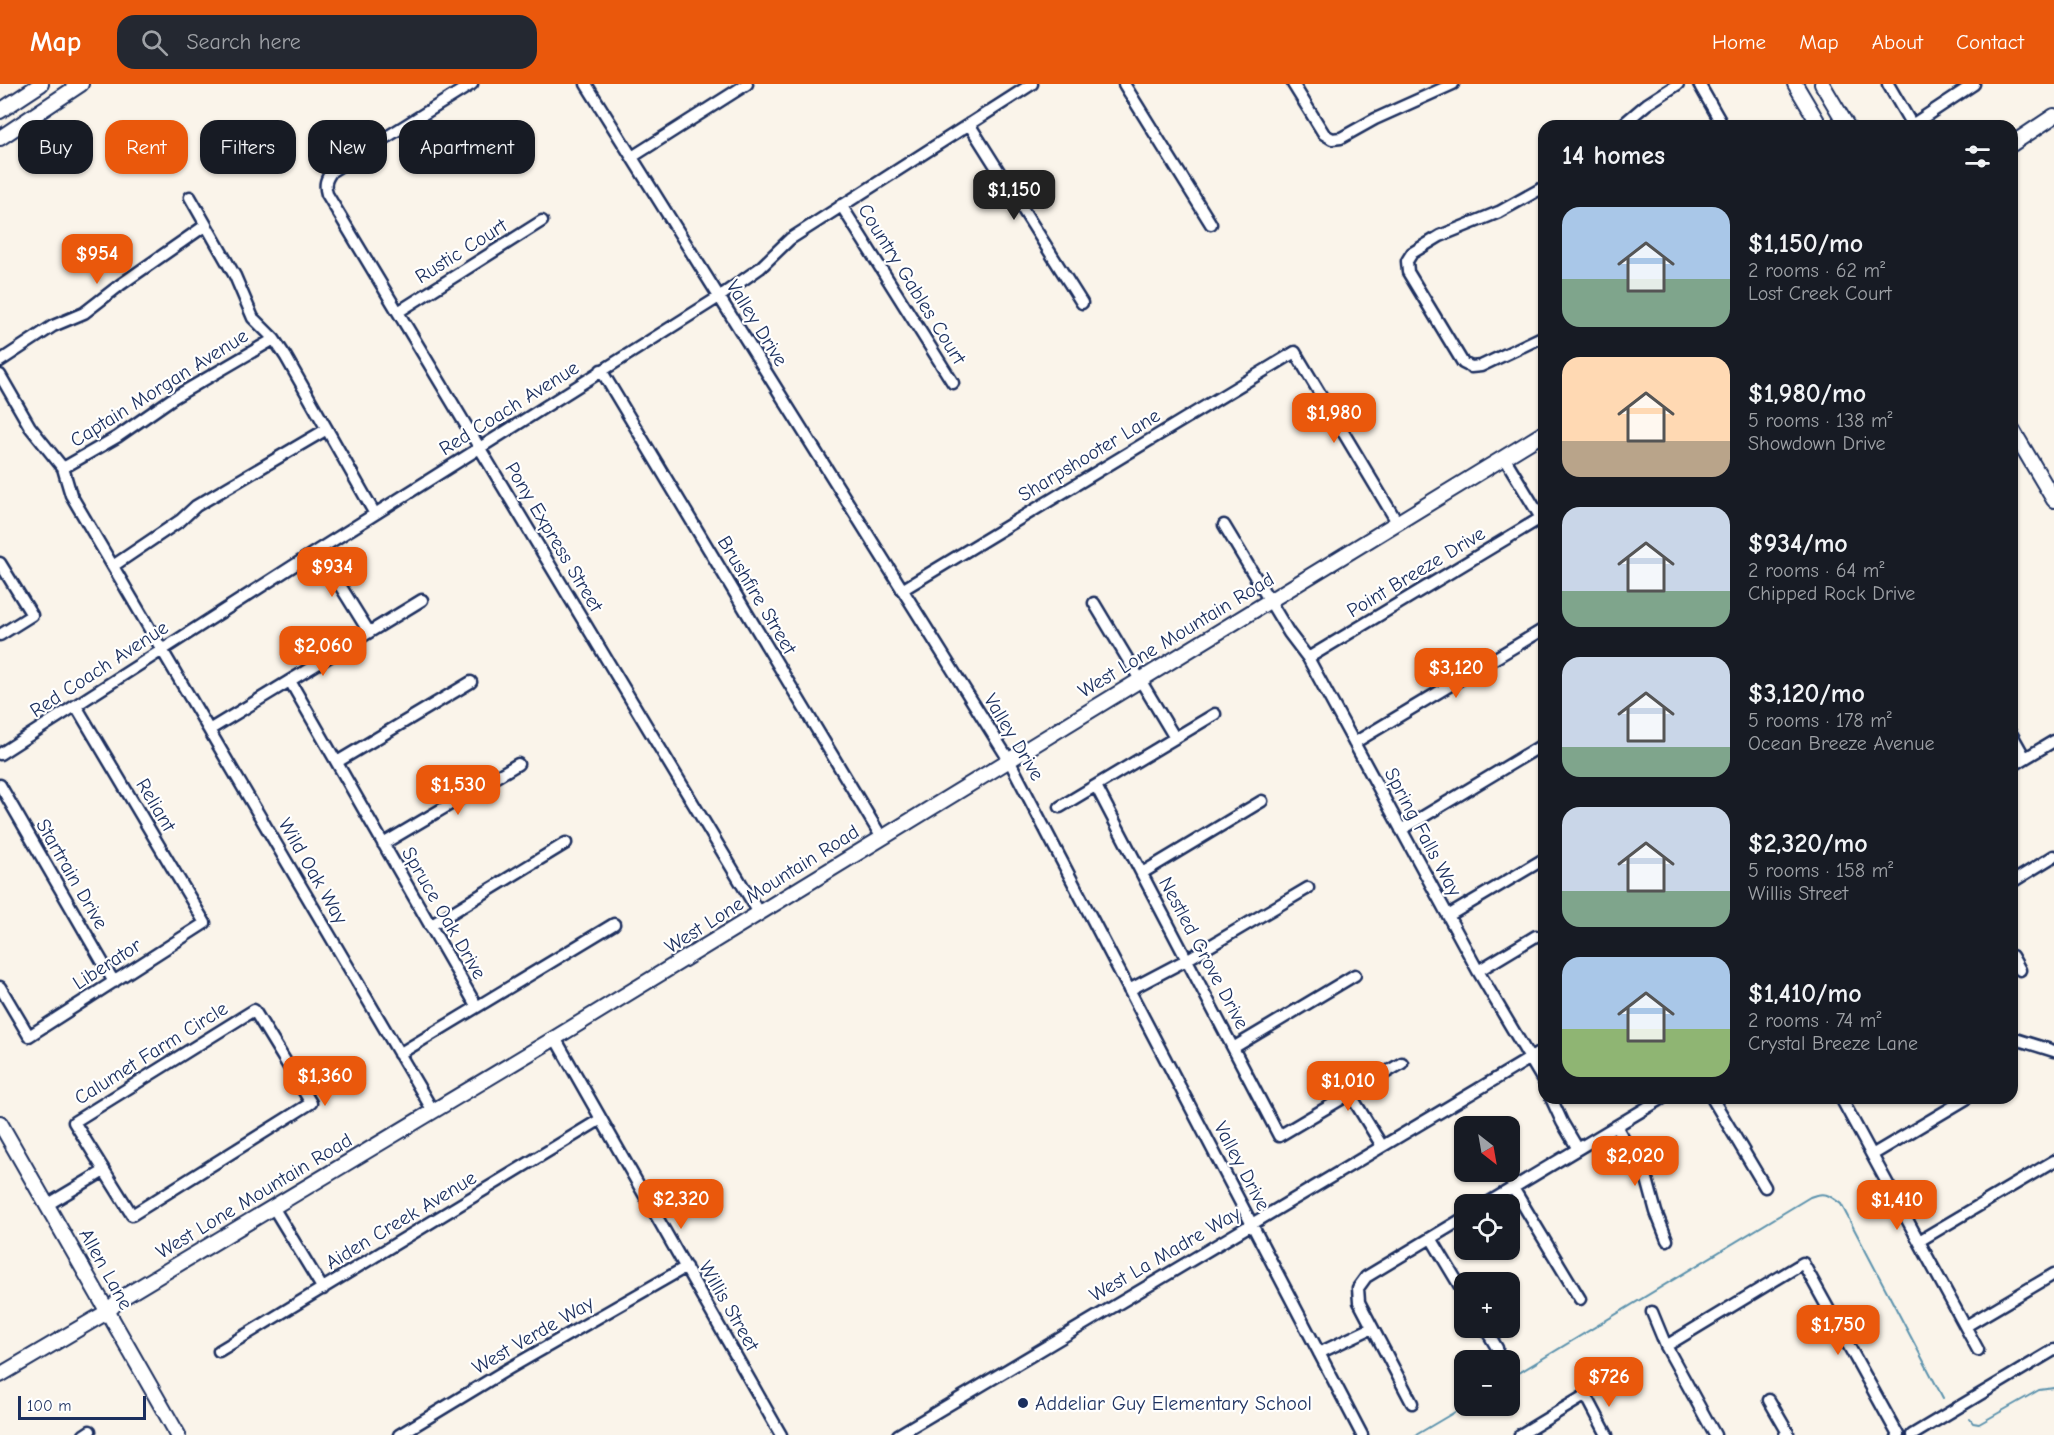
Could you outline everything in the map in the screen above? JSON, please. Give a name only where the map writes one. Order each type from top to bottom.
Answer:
[{"type":"main road","points":[[12,129],[0,111],[41,84]]},
{"type":"main road","points":[[0,138],[81,84]]},
{"type":"main road","points":[[1795,84],[1816,120]]},
{"type":"main road","points":[[1822,84],[1843,120]]},
{"type":"main road","points":[[2018,140],[2054,116]]},
{"type":"main road","name":"West Lone Mountain Road","points":[[0,1375],[107,1312],[120,1299],[555,1038],[1538,437]]},
{"type":"main road","points":[[2018,451],[2054,500]]},
{"type":"main road","name":"Allen Lane","points":[[0,1123],[178,1435]]},
{"type":"street","name":"Pony Express Street","points":[[472,84],[332,171],[326,178],[327,194],[759,913]]},
{"type":"street","name":"Valley Drive","points":[[586,84],[1009,760],[1362,1435]]},
{"type":"street","points":[[632,157],[747,84]]},
{"type":"street","name":"Red Coach Avenue","points":[[0,754],[719,297],[760,268],[790,239],[1032,84]]},
{"type":"street","points":[[1124,84],[1211,224]]},
{"type":"street","points":[[1293,84],[1324,134],[1332,139],[1341,138],[1375,119],[1453,84]]},
{"type":"street","points":[[1628,120],[1647,104],[1678,84]]},
{"type":"street","points":[[1699,84],[1720,120]]},
{"type":"street","points":[[1888,84],[1909,120]]},
{"type":"street","points":[[1920,120],[1974,84]]},
{"type":"street","points":[[969,124],[1082,303]]},
{"type":"street","points":[[1538,191],[1498,212],[1440,236],[1412,253],[1407,261],[1408,272],[1463,363],[1471,367],[1482,366],[1538,339]]},
{"type":"street","points":[[190,197],[235,276],[253,318],[274,339],[286,357],[375,514]]},
{"type":"street","name":"Country Gables Court","points":[[841,205],[952,383]]},
{"type":"street","name":"Rustic Court","points":[[398,312],[542,221]]},
{"type":"street","points":[[0,361],[53,326],[84,313],[206,225]]},
{"type":"street","name":"Captain Morgan Avenue","points":[[63,468],[117,437],[173,398],[274,339]]},
{"type":"street","name":"Sharpshooter Lane","points":[[902,590],[1295,352],[1397,522]]},
{"type":"street","name":"Brushfire Street","points":[[602,370],[882,838]]},
{"type":"street","points":[[0,375],[30,427],[63,468]]},
{"type":"street","points":[[113,566],[181,520],[196,506],[327,429]]},
{"type":"street","points":[[1504,457],[1538,511]]},
{"type":"street","name":"Wild Oak Way","points":[[63,468],[71,495],[432,1111]]},
{"type":"street","name":"Point Breeze Drive","points":[[1308,658],[1538,519]]},
{"type":"street","name":"Spring Falls Way","points":[[1224,525],[1289,633],[1308,658],[1478,971],[1538,1072]]},
{"type":"street","points":[[318,550],[369,632]]},
{"type":"street","points":[[0,563],[32,615],[0,635]]},
{"type":"street","points":[[210,730],[422,600]]},
{"type":"street","points":[[1094,603],[1175,738]]},
{"type":"street","points":[[1354,743],[1538,633]]},
{"type":"street","name":"Spruce Oak Drive","points":[[290,681],[477,1007]]},
{"type":"street","points":[[337,762],[471,682]]},
{"type":"street","name":"Reliant","points":[[76,706],[205,923]]},
{"type":"street","points":[[1060,807],[1215,714]]},
{"type":"street","points":[[2018,762],[2054,741]]},
{"type":"street","points":[[2018,746],[2025,758]]},
{"type":"street","points":[[1401,830],[1538,748]]},
{"type":"street","points":[[383,844],[518,764]]},
{"type":"street","name":"Startrain Drive","points":[[0,785],[114,982]]},
{"type":"street","name":"Nestled Grove Drive","points":[[1096,786],[1279,1137],[1350,1094]]},
{"type":"street","points":[[1142,873],[1262,801]]},
{"type":"street","points":[[430,926],[566,843]]},
{"type":"street","points":[[2018,878],[2054,856]]},
{"type":"street","points":[[1448,916],[1538,863]]},
{"type":"street","points":[[1129,990],[1188,959],[1308,888]]},
{"type":"street","name":"Liberator","points":[[0,987],[28,1036],[205,923]]},
{"type":"street","points":[[399,1054],[614,924]]},
{"type":"street","points":[[1478,971],[1536,936]]},
{"type":"street","points":[[2018,966],[2020,970]]},
{"type":"street","points":[[1233,1048],[1355,975]]},
{"type":"street","name":"Calumet Farm Circle","points":[[254,1010],[311,1103],[132,1215],[104,1171],[74,1122],[254,1010]]},
{"type":"street","name":"Willis Street","points":[[555,1038],[781,1435]]},
{"type":"street","points":[[2018,1040],[2054,1051]]},
{"type":"street","name":"West La Madre Way","points":[[898,1435],[1538,1053]]},
{"type":"street","points":[[1382,1146],[1350,1094],[1402,1063]]},
{"type":"street","points":[[1554,1104],[1578,1149]]},
{"type":"street","points":[[1503,1194],[1653,1104]]},
{"type":"street","points":[[1716,1104],[1765,1187]]},
{"type":"street","points":[[1844,1104],[1978,1350]]},
{"type":"street","points":[[1872,1155],[1958,1104]]},
{"type":"street","name":"Aiden Creek Avenue","points":[[219,1351],[601,1119]]},
{"type":"street","points":[[1616,1126],[1647,1179],[1656,1212],[1668,1240]]},
{"type":"street","points":[[1919,1241],[2054,1161]]},
{"type":"street","points":[[47,1205],[104,1171]]},
{"type":"street","points":[[1513,1188],[1580,1299]]},
{"type":"street","points":[[273,1207],[322,1289]]},
{"type":"street","points":[[1412,1403],[1359,1302],[1358,1288],[1366,1276],[1454,1224]]},
{"type":"street","points":[[1431,1238],[1454,1276]]},
{"type":"street","points":[[1666,1346],[1803,1263],[1898,1435]]},
{"type":"street","name":"West Verde Way","points":[[399,1435],[508,1369],[686,1267]]},
{"type":"street","points":[[1966,1326],[2054,1274]]},
{"type":"street","points":[[1652,1312],[1666,1346],[1715,1435]]},
{"type":"street","points":[[1319,1353],[1372,1328]]},
{"type":"street","points":[[1491,1338],[1497,1348]]},
{"type":"street","points":[[1911,1435],[2054,1350]]},
{"type":"street","points":[[1520,1435],[1586,1395],[1607,1435]]},
{"type":"street","points":[[1769,1400],[1788,1433],[1785,1435]]},
{"type":"waterway","points":[[1520,1372],[1810,1197],[1823,1194],[1841,1204],[1943,1398]]},
{"type":"waterway","points":[[1970,1419],[1973,1423],[1979,1424],[2039,1390],[2054,1388]]},
{"type":"waterway","points":[[1416,1435],[1454,1413]]},
{"type":"place","name":"Addeliar Guy Elementary School","points":[[1023,1403]]}]
